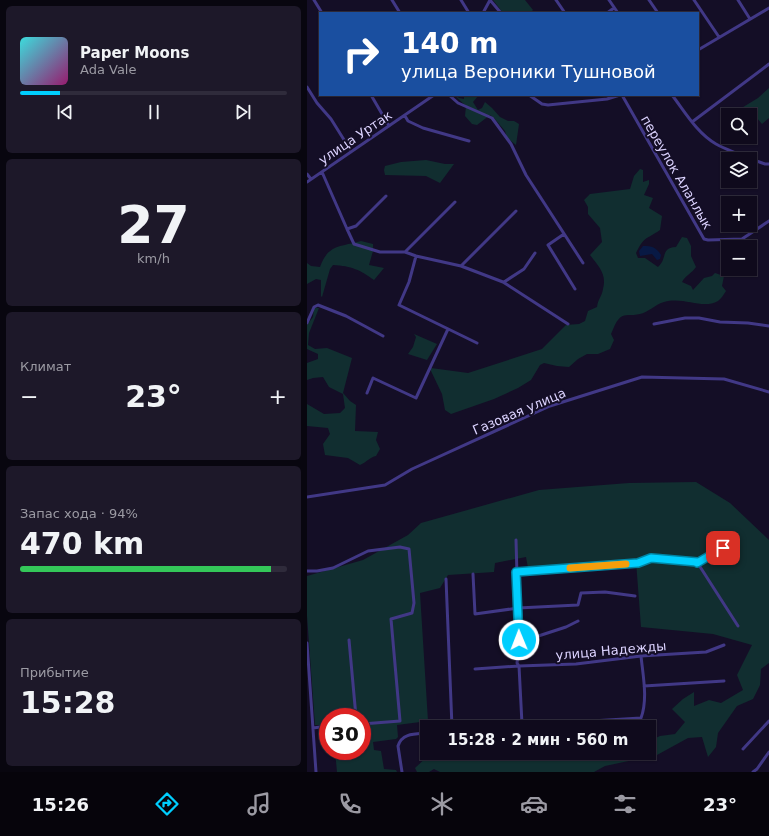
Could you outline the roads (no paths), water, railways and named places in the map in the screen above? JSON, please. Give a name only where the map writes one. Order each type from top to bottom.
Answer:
[{"type":"street","points":[[314,0],[321,12]]},
{"type":"street","points":[[392,0],[399,12]]},
{"type":"street","points":[[461,0],[468,12]]},
{"type":"street","points":[[484,12],[490,0],[500,12]]},
{"type":"street","points":[[556,0],[564,12]]},
{"type":"street","points":[[609,0],[617,12]]},
{"type":"street","points":[[649,0],[657,12]]},
{"type":"street","points":[[695,0],[719,38]]},
{"type":"street","points":[[738,0],[750,19]]},
{"type":"street","points":[[608,12],[614,8]]},
{"type":"street","points":[[699,49],[769,8]]},
{"type":"street","points":[[692,122],[769,64]]},
{"type":"street","points":[[307,87],[317,103],[331,119],[351,151]]},
{"type":"street","points":[[372,96],[389,126]]},
{"type":"street","name":"улица Уртак","points":[[307,182],[433,96]]},
{"type":"street","points":[[450,96],[458,103],[492,118],[511,144],[526,175],[583,263]]},
{"type":"street","points":[[530,96],[542,104],[547,105],[607,99],[618,96]]},
{"type":"street","name":"переулок Аланлык","points":[[622,96],[704,239],[742,239],[769,221]]},
{"type":"street","points":[[673,96],[692,122],[701,132],[715,143],[765,164],[769,164]]},
{"type":"street","points":[[405,116],[408,121],[423,128],[469,141]]},
{"type":"street","points":[[322,172],[354,244],[380,252],[405,252],[416,256],[461,266],[504,282],[568,324]]},
{"type":"street","points":[[307,174],[311,179]]},
{"type":"street","points":[[347,229],[355,226],[386,196]]},
{"type":"street","points":[[405,252],[455,202]]},
{"type":"street","points":[[461,266],[516,210]]},
{"type":"street","points":[[564,234],[548,245],[575,289]]},
{"type":"street","points":[[504,282],[524,269],[535,253]]},
{"type":"street","points":[[416,256],[409,282],[399,305],[477,343]]},
{"type":"street","points":[[307,322],[313,307],[318,305],[346,316],[383,336]]},
{"type":"street","points":[[654,324],[685,318],[699,318],[720,322],[748,323],[769,326]]},
{"type":"street","points":[[367,393],[373,378],[416,398],[448,330]]},
{"type":"street","name":"Газовая улица","points":[[307,497],[385,485],[412,469],[550,406],[642,377],[724,379],[769,392]]},
{"type":"street","points":[[516,540],[519,646],[517,663],[519,666],[522,720]]},
{"type":"street","points":[[307,571],[333,568],[368,552],[400,548],[409,549],[414,603],[412,613],[391,619],[400,721],[371,723]]},
{"type":"street","points":[[697,563],[723,548]]},
{"type":"street","points":[[516,572],[638,563],[651,558],[697,562],[737,626]]},
{"type":"street","points":[[473,574],[475,614],[518,608],[578,605],[581,593],[605,592],[635,596]]},
{"type":"street","points":[[446,579],[452,720]]},
{"type":"street","points":[[519,646],[526,640],[566,627],[578,621]]},
{"type":"street","points":[[349,640],[355,708]]},
{"type":"street","points":[[307,643],[316,772]]},
{"type":"street","name":"улица Надежды","points":[[475,669],[576,664],[641,656],[706,652],[724,645]]},
{"type":"street","points":[[601,720],[641,718],[644,711],[644,686],[641,656]]},
{"type":"street","points":[[644,686],[724,681]]},
{"type":"street","points":[[743,749],[769,721]]},
{"type":"street","points":[[313,728],[319,727]]},
{"type":"street","points":[[402,772],[398,746],[399,743],[407,735],[420,734]]},
{"type":"street","points":[[753,772],[757,770],[769,752]]},
{"type":"water","points":[[643,246],[651,247],[657,250],[661,255],[660,259],[657,260],[652,254],[640,256],[639,251]]}]
